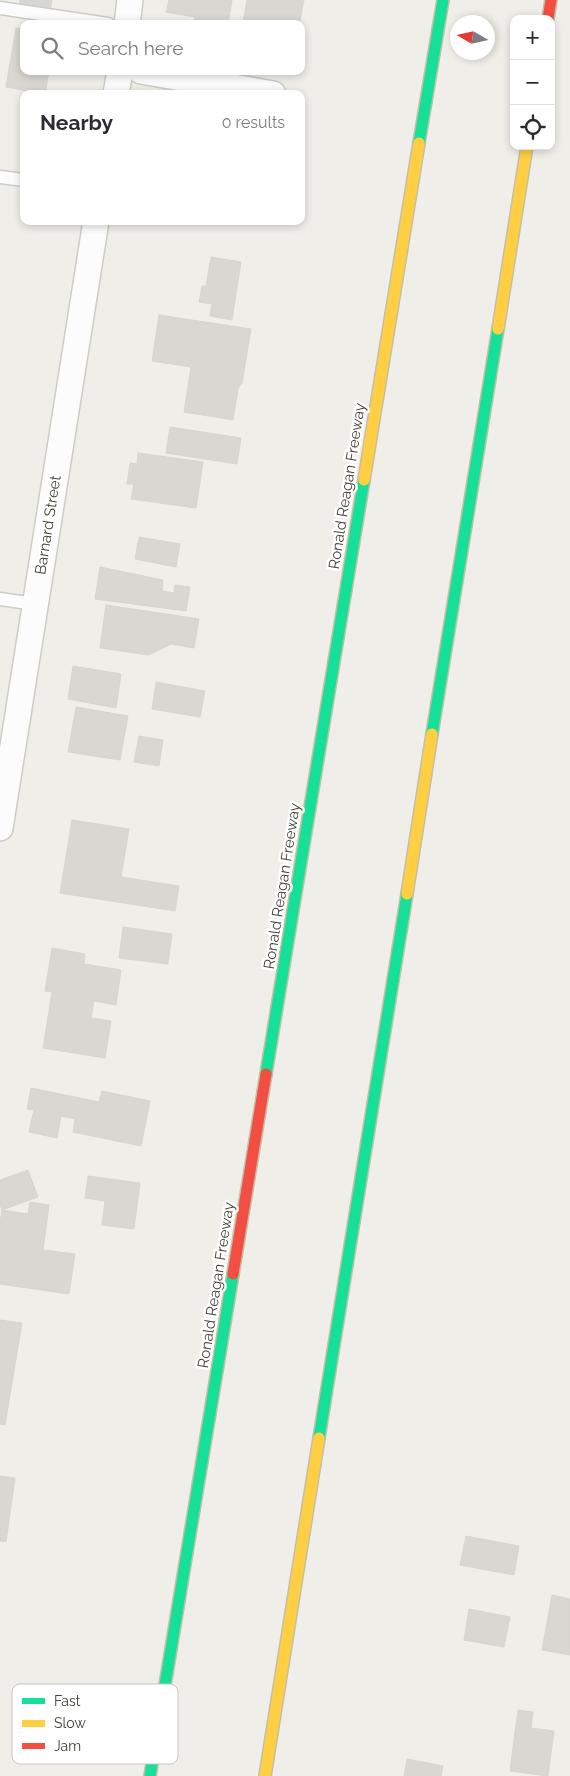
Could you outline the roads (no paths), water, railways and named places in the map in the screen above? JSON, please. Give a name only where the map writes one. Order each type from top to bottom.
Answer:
[{"type":"highway","name":"Ronald Reagan Freeway","points":[[165,1684],[442,0]]},
{"type":"highway","points":[[549,15],[551,0]]},
{"type":"highway","points":[[265,1776],[526,150]]},
{"type":"street","points":[[128,20],[130,0]]},
{"type":"street","points":[[117,90],[119,75]]},
{"type":"street","points":[[164,75],[250,90]]},
{"type":"street","name":"Barnard Street","points":[[0,828],[95,225]]},
{"type":"lane","points":[[0,8],[81,20]]},
{"type":"lane","points":[[0,177],[20,180]]},
{"type":"lane","points":[[0,599],[36,604]]}]
